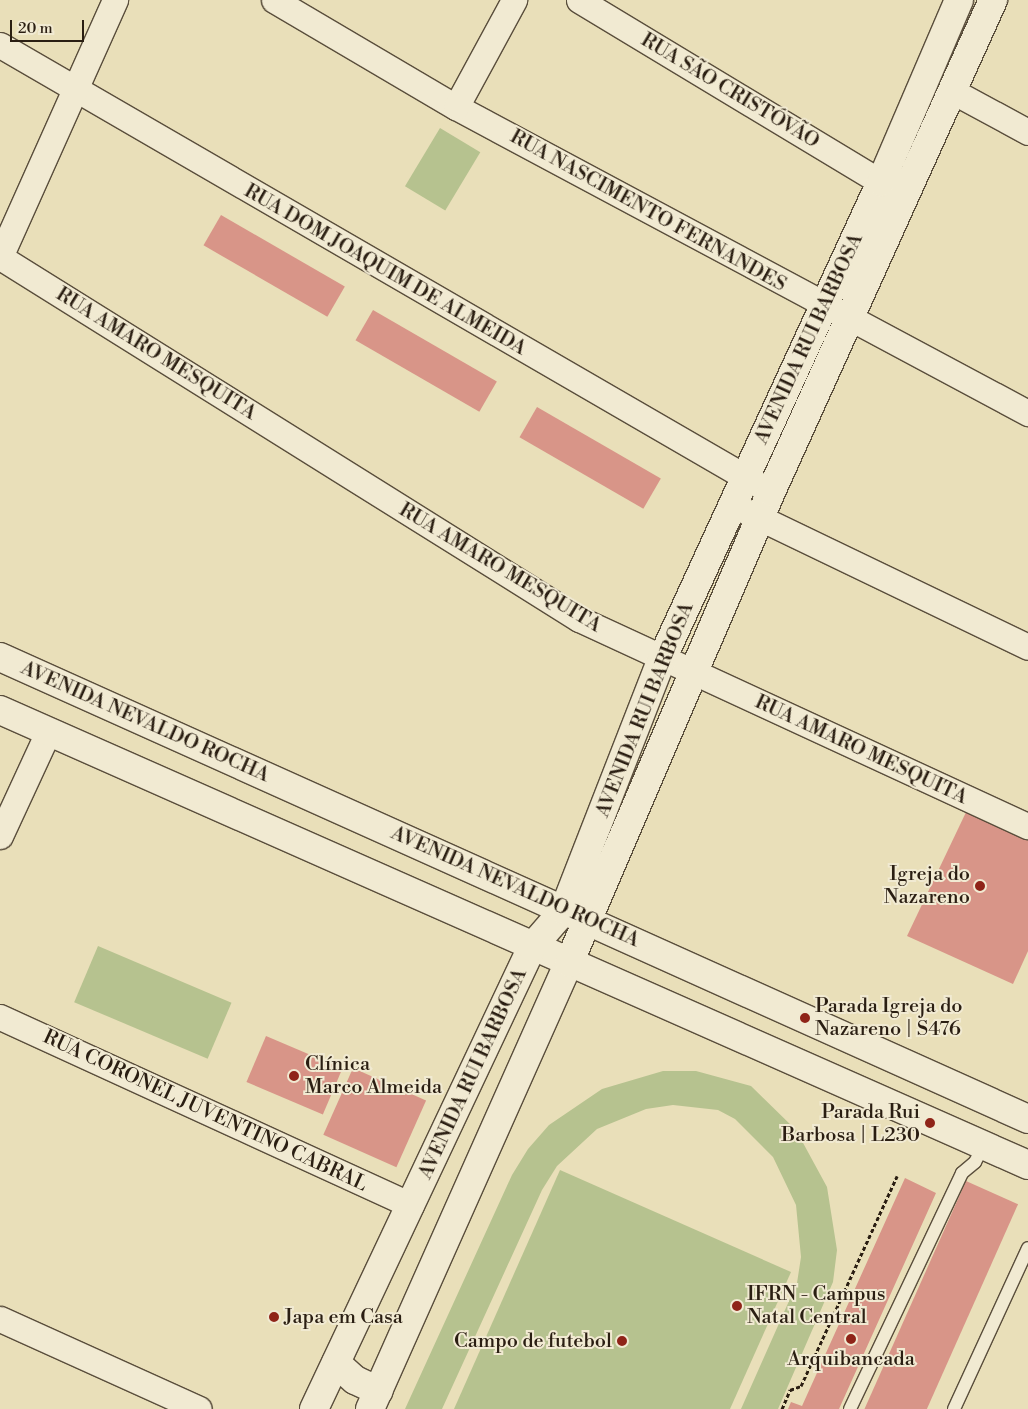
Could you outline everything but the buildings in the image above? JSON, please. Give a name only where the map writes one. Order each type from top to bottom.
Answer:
[{"type":"main road","name":"AVENIDA RUI BARBOSA","points":[[374,1400],[569,963],[576,914],[662,659],[882,182],[959,0]]},
{"type":"main road","name":"AVENIDA RUI BARBOSA","points":[[314,1409],[532,947],[576,914],[693,673],[770,492],[954,92],[993,0]]},
{"type":"main road","name":"AVENIDA NEVALDO ROCHA","points":[[0,657],[576,914],[1028,1119]]},
{"type":"main road","points":[[0,710],[1028,1165]]},
{"type":"main road","points":[[336,1363],[374,1400]]},
{"type":"street","points":[[0,257],[77,90],[115,0]]},
{"type":"street","name":"RUA NASCIMENTO FERNANDES","points":[[274,0],[456,107],[823,307],[1028,412]]},
{"type":"street","points":[[456,107],[514,0]]},
{"type":"street","name":"RUA SÃO CRISTÓVÃO","points":[[579,0],[882,182]]},
{"type":"street","name":"RUA DOM JOAQUIM DE ALMEIDA","points":[[0,45],[744,479],[770,492]]},
{"type":"street","points":[[954,92],[1028,132]]},
{"type":"street","name":"RUA AMARO MESQUITA","points":[[0,257],[541,596],[662,659],[1028,826]]},
{"type":"street","points":[[733,505],[1028,647]]},
{"type":"street","points":[[0,836],[48,732]]},
{"type":"street","name":"RUA CORONEL JUVENTINO CABRAL","points":[[0,1017],[411,1205]]},
{"type":"street","points":[[0,1319],[199,1409]]},
{"type":"lane","points":[[850,1409],[962,1174],[975,1162],[984,1145]]},
{"type":"lane","points":[[954,1409],[1028,1248]]},
{"type":"path","points":[[782,1409],[790,1390],[801,1386],[897,1176]]},
{"type":"green space","points":[[440,128],[480,152],[445,210],[405,186]]},
{"type":"green space","points":[[98,946],[231,1003],[208,1059],[74,1002]]},
{"type":"green space","points":[[663,1071],[696,1071],[751,1086],[796,1130],[827,1187],[837,1250],[833,1282],[778,1409],[741,1409],[797,1283],[801,1257],[796,1205],[773,1157],[735,1119],[718,1110],[673,1105],[646,1109],[597,1129],[557,1166],[542,1190],[442,1409],[405,1409],[512,1175],[528,1149],[549,1125],[602,1089]]},
{"type":"green space","name":"Campo de futebol","points":[[560,1170],[791,1272],[730,1409],[454,1409]]},
{"type":"place","name":"Igreja do Nazareno","points":[[980,886]]},
{"type":"place","name":"Parada Igreja do Nazareno | S476","points":[[805,1018]]},
{"type":"place","name":"Clínica Marco Almeida","points":[[294,1076]]},
{"type":"place","name":"Parada Rui Barbosa | L230","points":[[930,1123]]},
{"type":"place","name":"IFRN - Campus Natal Central","points":[[737,1306]]},
{"type":"place","name":"Japa em Casa","points":[[274,1317]]},
{"type":"place","name":"Arquibancada","points":[[851,1339]]},
{"type":"place","name":"Campo de futebol","points":[[622,1341]]}]
